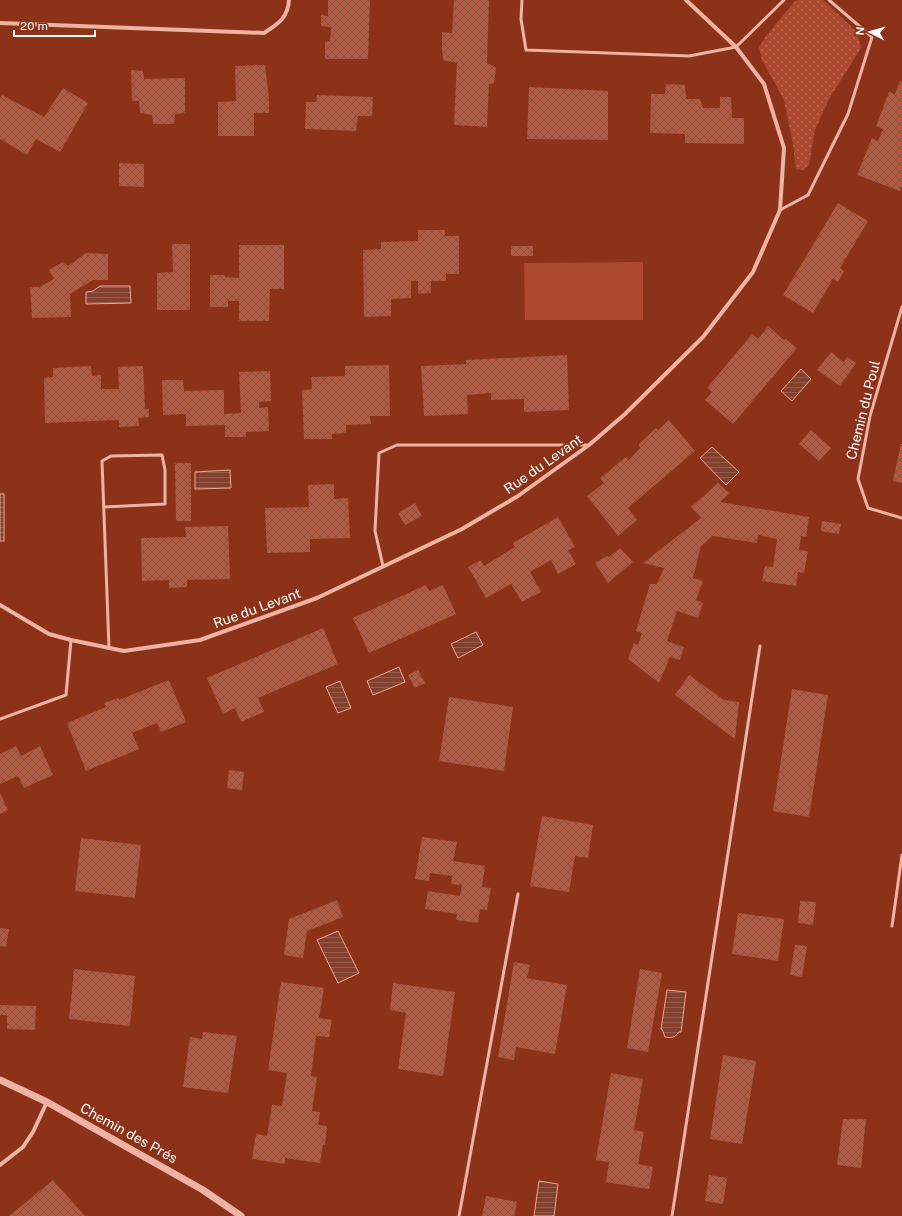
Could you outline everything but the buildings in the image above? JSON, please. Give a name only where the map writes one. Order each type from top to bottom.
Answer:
[{"type":"street","points":[[0,23],[264,33],[281,22],[289,8],[289,0]]},
{"type":"street","name":"Rue du Levant","points":[[0,605],[49,634],[70,640],[124,651],[200,640],[317,598],[462,529],[518,496],[589,445],[625,414],[703,338],[753,272],[780,210],[784,148],[764,84],[736,46],[686,0]]},
{"type":"street","name":"Chemin des Prés","points":[[0,1080],[47,1102],[203,1190],[241,1216]]},
{"type":"street","points":[[0,1165],[23,1147],[33,1132],[47,1102]]},
{"type":"lane","points":[[522,0],[521,19],[526,50],[689,56],[736,46],[784,0]]},
{"type":"lane","points":[[780,210],[808,195],[848,114],[872,36],[829,0]]},
{"type":"lane","name":"Chemin du Poul","points":[[902,307],[870,416],[858,479],[868,508],[902,518]]},
{"type":"lane","points":[[384,566],[375,531],[379,453],[397,445],[589,445]]},
{"type":"lane","points":[[104,507],[165,504],[162,455],[111,456],[102,461],[109,648]]},
{"type":"lane","points":[[0,719],[66,695],[70,640]]},
{"type":"lane","points":[[672,1216],[760,646]]},
{"type":"lane","points":[[892,926],[902,855]]},
{"type":"lane","points":[[459,1216],[518,894]]},
{"type":"shaded area","points":[[823,0],[857,32],[861,48],[829,99],[815,130],[809,165],[803,170],[796,169],[784,100],[762,60],[759,47],[766,36],[795,1]]},
{"type":"shaded area","points":[[643,262],[643,320],[525,320],[524,263]]},
{"type":"shaded area","points":[[100,286],[130,286],[131,303],[86,304],[86,292],[93,291]]},
{"type":"shaded area","points":[[801,369],[811,379],[792,401],[781,391]]},
{"type":"shaded area","points":[[712,447],[739,472],[726,485],[700,458]]},
{"type":"shaded area","points":[[230,470],[231,488],[195,489],[195,472]]},
{"type":"shaded area","points":[[0,494],[4,494],[4,541],[0,541]]},
{"type":"shaded area","points":[[476,632],[483,645],[458,658],[451,644]]},
{"type":"shaded area","points":[[399,667],[405,682],[373,695],[367,681]]},
{"type":"shaded area","points":[[340,681],[351,708],[338,713],[326,687]]},
{"type":"shaded area","points":[[338,931],[359,973],[338,983],[317,940]]},
{"type":"shaded area","points":[[667,990],[686,992],[681,1032],[671,1037],[665,1037],[661,1029]]},
{"type":"shaded area","points":[[539,1181],[558,1184],[554,1216],[534,1216]]}]
